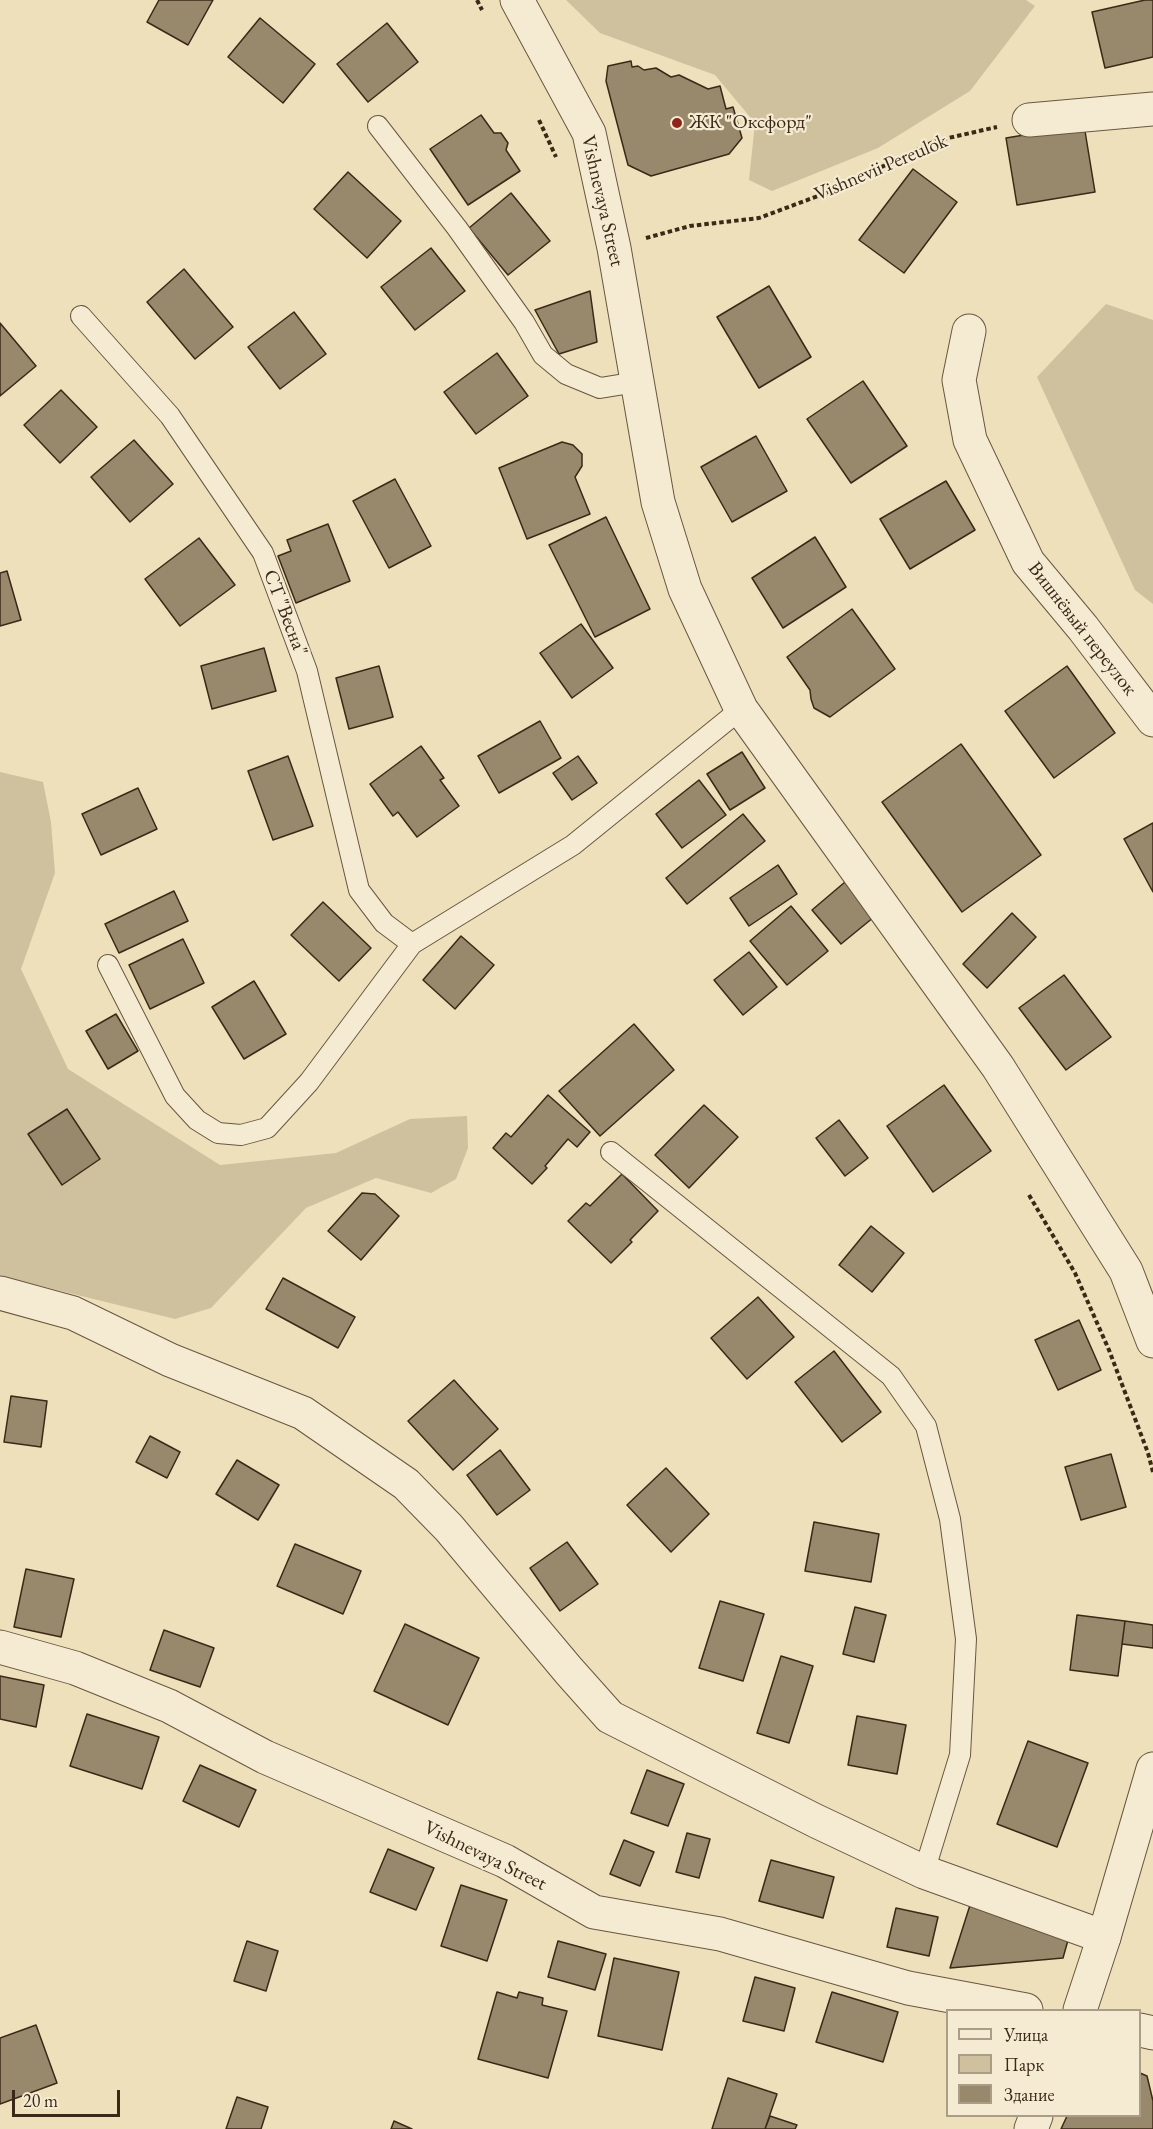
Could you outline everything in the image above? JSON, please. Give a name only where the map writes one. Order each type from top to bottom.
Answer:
[{"type":"street","name":"Vishnevaya Street","points":[[517,0],[589,133],[614,248],[658,502],[685,589],[741,709],[998,1067],[1126,1271],[1153,1341]]},
{"type":"street","points":[[1029,120],[1153,109]]},
{"type":"street","name":"Вишнёвый переулок","points":[[969,331],[959,380],[970,440],[1018,542],[1028,562],[1083,628],[1153,720]]},
{"type":"street","points":[[0,1293],[72,1313],[171,1360],[303,1413],[406,1484],[449,1528],[610,1717],[766,1797],[924,1872],[1104,1937]]},
{"type":"street","name":"Vishnevaya Street","points":[[0,1647],[75,1668],[169,1706],[265,1756],[505,1861],[594,1912],[720,1934],[908,1988],[1021,2009]]},
{"type":"street","points":[[1080,2009],[1153,1769]]},
{"type":"lane","points":[[378,126],[464,238],[524,322],[543,355],[566,374],[600,388],[636,381]]},
{"type":"lane","name":"СТ \"Весна\"","points":[[81,316],[170,416],[263,553],[307,671],[358,890],[384,924],[412,944]]},
{"type":"lane","points":[[108,965],[175,1096],[197,1120],[218,1133],[241,1135],[267,1128],[309,1082],[412,944],[573,845],[741,709]]},
{"type":"lane","points":[[611,1152],[891,1376],[926,1426],[950,1519],[966,1639],[960,1755],[924,1872]]},
{"type":"path","points":[[477,0],[487,20]]},
{"type":"path","points":[[534,110],[557,160]]},
{"type":"path","name":"Vishnevii Pereulok","points":[[614,248],[690,226],[759,218],[834,190],[935,141],[1029,120]]},
{"type":"path","points":[[1029,1194],[1075,1273],[1101,1331],[1148,1453],[1153,1472]]},
{"type":"green space","points":[[566,0],[1026,0],[1035,6],[970,91],[878,148],[772,191],[749,180],[755,123],[715,75],[600,33]]},
{"type":"green space","points":[[1106,304],[1153,320],[1153,604],[1135,590],[1037,377]]},
{"type":"green space","points":[[0,772],[43,782],[51,822],[55,873],[21,969],[68,1069],[220,1165],[336,1153],[410,1119],[467,1116],[468,1148],[456,1179],[431,1193],[376,1178],[306,1208],[211,1308],[175,1319],[0,1276]]},
{"type":"building","points":[[159,0],[213,0],[188,45],[147,22]]},
{"type":"building","points":[[1153,0],[1153,57],[1105,68],[1092,12]]},
{"type":"building","points":[[260,18],[315,64],[283,103],[228,57]]},
{"type":"building","points":[[387,23],[418,62],[368,102],[337,64]]},
{"type":"building","name":"ЖК \"Оксфорд\"","points":[[631,61],[632,67],[638,66],[644,70],[656,68],[671,77],[679,75],[708,89],[720,86],[726,109],[733,107],[742,138],[729,154],[651,176],[628,165],[606,81],[608,66]]},
{"type":"building","points":[[481,115],[494,133],[501,133],[508,143],[506,150],[520,171],[468,205],[430,149]]},
{"type":"building","points":[[1084,125],[1095,192],[1017,205],[1006,138]]},
{"type":"building","points":[[913,169],[957,202],[904,273],[859,240]]},
{"type":"building","points":[[348,172],[401,221],[367,258],[314,209]]},
{"type":"building","points":[[511,193],[550,241],[508,275],[469,228]]},
{"type":"building","points":[[431,248],[465,291],[415,330],[381,287]]},
{"type":"building","points":[[184,269],[233,327],[195,359],[147,302]]},
{"type":"building","points":[[769,286],[811,357],[759,388],[717,317]]},
{"type":"building","points":[[590,291],[597,342],[559,354],[535,310]]},
{"type":"building","points":[[294,312],[326,354],[280,389],[248,347]]},
{"type":"building","points":[[0,323],[36,366],[0,396]]},
{"type":"building","points":[[497,353],[528,396],[476,434],[444,392]]},
{"type":"building","points":[[863,381],[907,446],[851,483],[807,419]]},
{"type":"building","points":[[61,390],[97,427],[60,463],[24,425]]},
{"type":"building","points":[[756,436],[787,491],[732,522],[701,467]]},
{"type":"building","points":[[134,440],[173,484],[130,522],[91,477]]},
{"type":"building","points":[[562,442],[573,445],[582,454],[582,466],[575,477],[590,514],[527,539],[499,468]]},
{"type":"building","points":[[395,479],[431,546],[389,568],[353,501]]},
{"type":"building","points":[[946,481],[975,530],[910,569],[880,519]]},
{"type":"building","points":[[606,517],[650,609],[595,637],[549,545]]},
{"type":"building","points":[[328,524],[350,581],[296,603],[278,556],[291,551],[287,540]]},
{"type":"building","points":[[815,537],[846,587],[783,628],[752,578]]},
{"type":"building","points":[[199,538],[235,585],[180,626],[145,579]]},
{"type":"building","points":[[7,571],[21,620],[0,626],[0,573]]},
{"type":"building","points":[[852,609],[895,669],[830,717],[814,708],[810,690],[787,657]]},
{"type":"building","points":[[581,624],[613,668],[572,698],[540,653]]},
{"type":"building","points":[[264,648],[276,691],[212,709],[201,666]]},
{"type":"building","points":[[379,666],[393,717],[349,729],[336,678]]},
{"type":"building","points":[[1067,666],[1115,733],[1054,778],[1005,711]]},
{"type":"building","points":[[540,721],[561,758],[499,793],[478,756]]},
{"type":"building","points":[[961,744],[1041,855],[962,912],[882,802]]},
{"type":"building","points":[[421,746],[444,778],[440,780],[459,806],[417,837],[398,812],[393,816],[370,784]]},
{"type":"building","points":[[742,752],[765,788],[730,810],[707,774]]},
{"type":"building","points":[[288,756],[313,826],[273,840],[248,771]]},
{"type":"building","points":[[578,756],[597,783],[572,800],[553,773]]},
{"type":"building","points":[[699,780],[726,815],[682,848],[656,814]]},
{"type":"building","points":[[138,788],[157,829],[101,855],[82,814]]},
{"type":"building","points":[[743,814],[765,841],[687,904],[666,878]]},
{"type":"building","points":[[1153,823],[1153,892],[1124,839]]},
{"type":"building","points":[[778,865],[797,894],[749,926],[730,898]]},
{"type":"building","points":[[845,882],[874,917],[841,944],[812,910]]},
{"type":"building","points":[[174,891],[188,921],[119,953],[105,924]]},
{"type":"building","points":[[323,902],[371,948],[339,981],[291,935]]},
{"type":"building","points":[[791,906],[828,951],[787,985],[750,941]]},
{"type":"building","points":[[1012,913],[1036,937],[987,988],[963,964]]},
{"type":"building","points":[[461,936],[494,965],[455,1009],[423,980]]},
{"type":"building","points":[[183,939],[204,983],[150,1009],[129,965]]},
{"type":"building","points":[[749,952],[777,987],[743,1015],[714,980]]},
{"type":"building","points":[[1064,975],[1111,1037],[1066,1070],[1019,1008]]},
{"type":"building","points":[[254,981],[286,1034],[244,1059],[212,1007]]},
{"type":"building","points":[[116,1014],[138,1051],[108,1069],[86,1031]]},
{"type":"building","points":[[634,1024],[674,1070],[600,1136],[559,1091]]},
{"type":"building","points":[[944,1085],[991,1151],[933,1192],[887,1126]]},
{"type":"building","points":[[548,1095],[590,1132],[577,1147],[568,1139],[532,1184],[493,1148],[506,1133],[511,1137]]},
{"type":"building","points":[[704,1105],[738,1137],[689,1188],[655,1155]]},
{"type":"building","points":[[67,1109],[100,1159],[62,1185],[28,1134]]},
{"type":"building","points":[[839,1120],[868,1158],[845,1176],[816,1138]]},
{"type":"building","points":[[622,1174],[658,1211],[611,1263],[568,1221],[586,1203],[590,1206]]},
{"type":"building","points":[[362,1193],[375,1194],[399,1216],[361,1260],[328,1231]]},
{"type":"building","points":[[871,1226],[904,1253],[872,1292],[839,1265]]},
{"type":"building","points":[[283,1278],[355,1317],[338,1348],[266,1309]]},
{"type":"building","points":[[758,1297],[794,1337],[747,1379],[711,1338]]},
{"type":"building","points":[[1079,1320],[1101,1370],[1058,1390],[1035,1340]]},
{"type":"building","points":[[834,1351],[881,1412],[842,1442],[795,1382]]},
{"type":"building","points":[[454,1380],[498,1429],[453,1470],[408,1421]]},
{"type":"building","points":[[11,1396],[47,1401],[41,1447],[4,1442]]},
{"type":"building","points":[[150,1436],[180,1452],[167,1478],[136,1462]]},
{"type":"building","points":[[500,1450],[530,1490],[497,1515],[467,1475]]},
{"type":"building","points":[[1111,1454],[1126,1507],[1081,1520],[1065,1467]]},
{"type":"building","points":[[237,1460],[279,1485],[258,1520],[216,1494]]},
{"type":"building","points":[[666,1468],[709,1514],[671,1552],[627,1505]]},
{"type":"building","points":[[814,1522],[879,1534],[871,1582],[805,1571]]},
{"type":"building","points":[[567,1542],[598,1584],[560,1611],[530,1568]]},
{"type":"building","points":[[295,1544],[361,1571],[343,1614],[277,1586]]},
{"type":"building","points":[[26,1569],[74,1579],[61,1637],[14,1627]]},
{"type":"building","points":[[720,1601],[764,1614],[743,1681],[699,1668]]},
{"type":"building","points":[[855,1607],[886,1615],[874,1662],[843,1654]]},
{"type":"building","points":[[1077,1615],[1125,1621],[1118,1676],[1070,1670]]},
{"type":"building","points":[[1125,1621],[1153,1625],[1153,1648],[1122,1644]]},
{"type":"building","points":[[405,1624],[479,1658],[448,1725],[374,1691]]},
{"type":"building","points":[[164,1630],[214,1648],[200,1687],[150,1670]]},
{"type":"building","points":[[781,1656],[813,1666],[789,1743],[757,1733]]},
{"type":"building","points":[[0,1676],[44,1685],[36,1727],[0,1719]]},
{"type":"building","points":[[87,1714],[159,1737],[142,1789],[70,1766]]},
{"type":"building","points":[[857,1716],[906,1725],[897,1774],[848,1765]]},
{"type":"building","points":[[1028,1741],[1088,1763],[1057,1847],[997,1824]]},
{"type":"building","points":[[200,1765],[256,1790],[239,1827],[183,1801]]},
{"type":"building","points":[[647,1770],[684,1784],[668,1826],[631,1813]]},
{"type":"building","points":[[687,1833],[710,1839],[699,1878],[676,1872]]},
{"type":"building","points":[[624,1840],[654,1852],[640,1886],[610,1874]]},
{"type":"building","points":[[388,1849],[434,1868],[416,1910],[370,1892]]},
{"type":"building","points":[[771,1860],[834,1877],[823,1918],[759,1901]]},
{"type":"building","points":[[461,1885],[507,1900],[487,1961],[441,1946]]},
{"type":"building","points":[[971,1902],[1070,1933],[1063,1958],[950,1968]]},
{"type":"building","points":[[896,1908],[938,1917],[929,1956],[887,1947]]},
{"type":"building","points":[[247,1941],[278,1951],[266,1991],[234,1981]]},
{"type":"building","points":[[558,1941],[606,1954],[595,1990],[548,1977]]},
{"type":"building","points":[[614,1958],[679,1972],[662,2050],[598,2036]]},
{"type":"building","points":[[755,1977],[795,1988],[784,2031],[743,2021]]},
{"type":"building","points":[[497,1992],[517,1998],[519,1992],[543,1998],[542,2005],[567,2011],[548,2078],[478,2059]]},
{"type":"building","points":[[832,1992],[898,2012],[883,2062],[816,2042]]},
{"type":"building","points":[[36,2025],[57,2083],[0,2104],[0,2038]]},
{"type":"building","points":[[1141,2073],[1147,2076],[1153,2101],[1153,2129],[1061,2129],[1067,2117],[1141,2117]]},
{"type":"building","points":[[728,2078],[777,2094],[765,2129],[712,2129]]},
{"type":"building","points":[[237,2097],[268,2107],[261,2129],[226,2129]]},
{"type":"building","points":[[770,2116],[797,2125],[795,2129],[765,2129]]},
{"type":"building","points":[[394,2121],[412,2129],[391,2129]]},
{"type":"place","name":"ЖК \"Оксфорд\"","points":[[677,123]]}]
